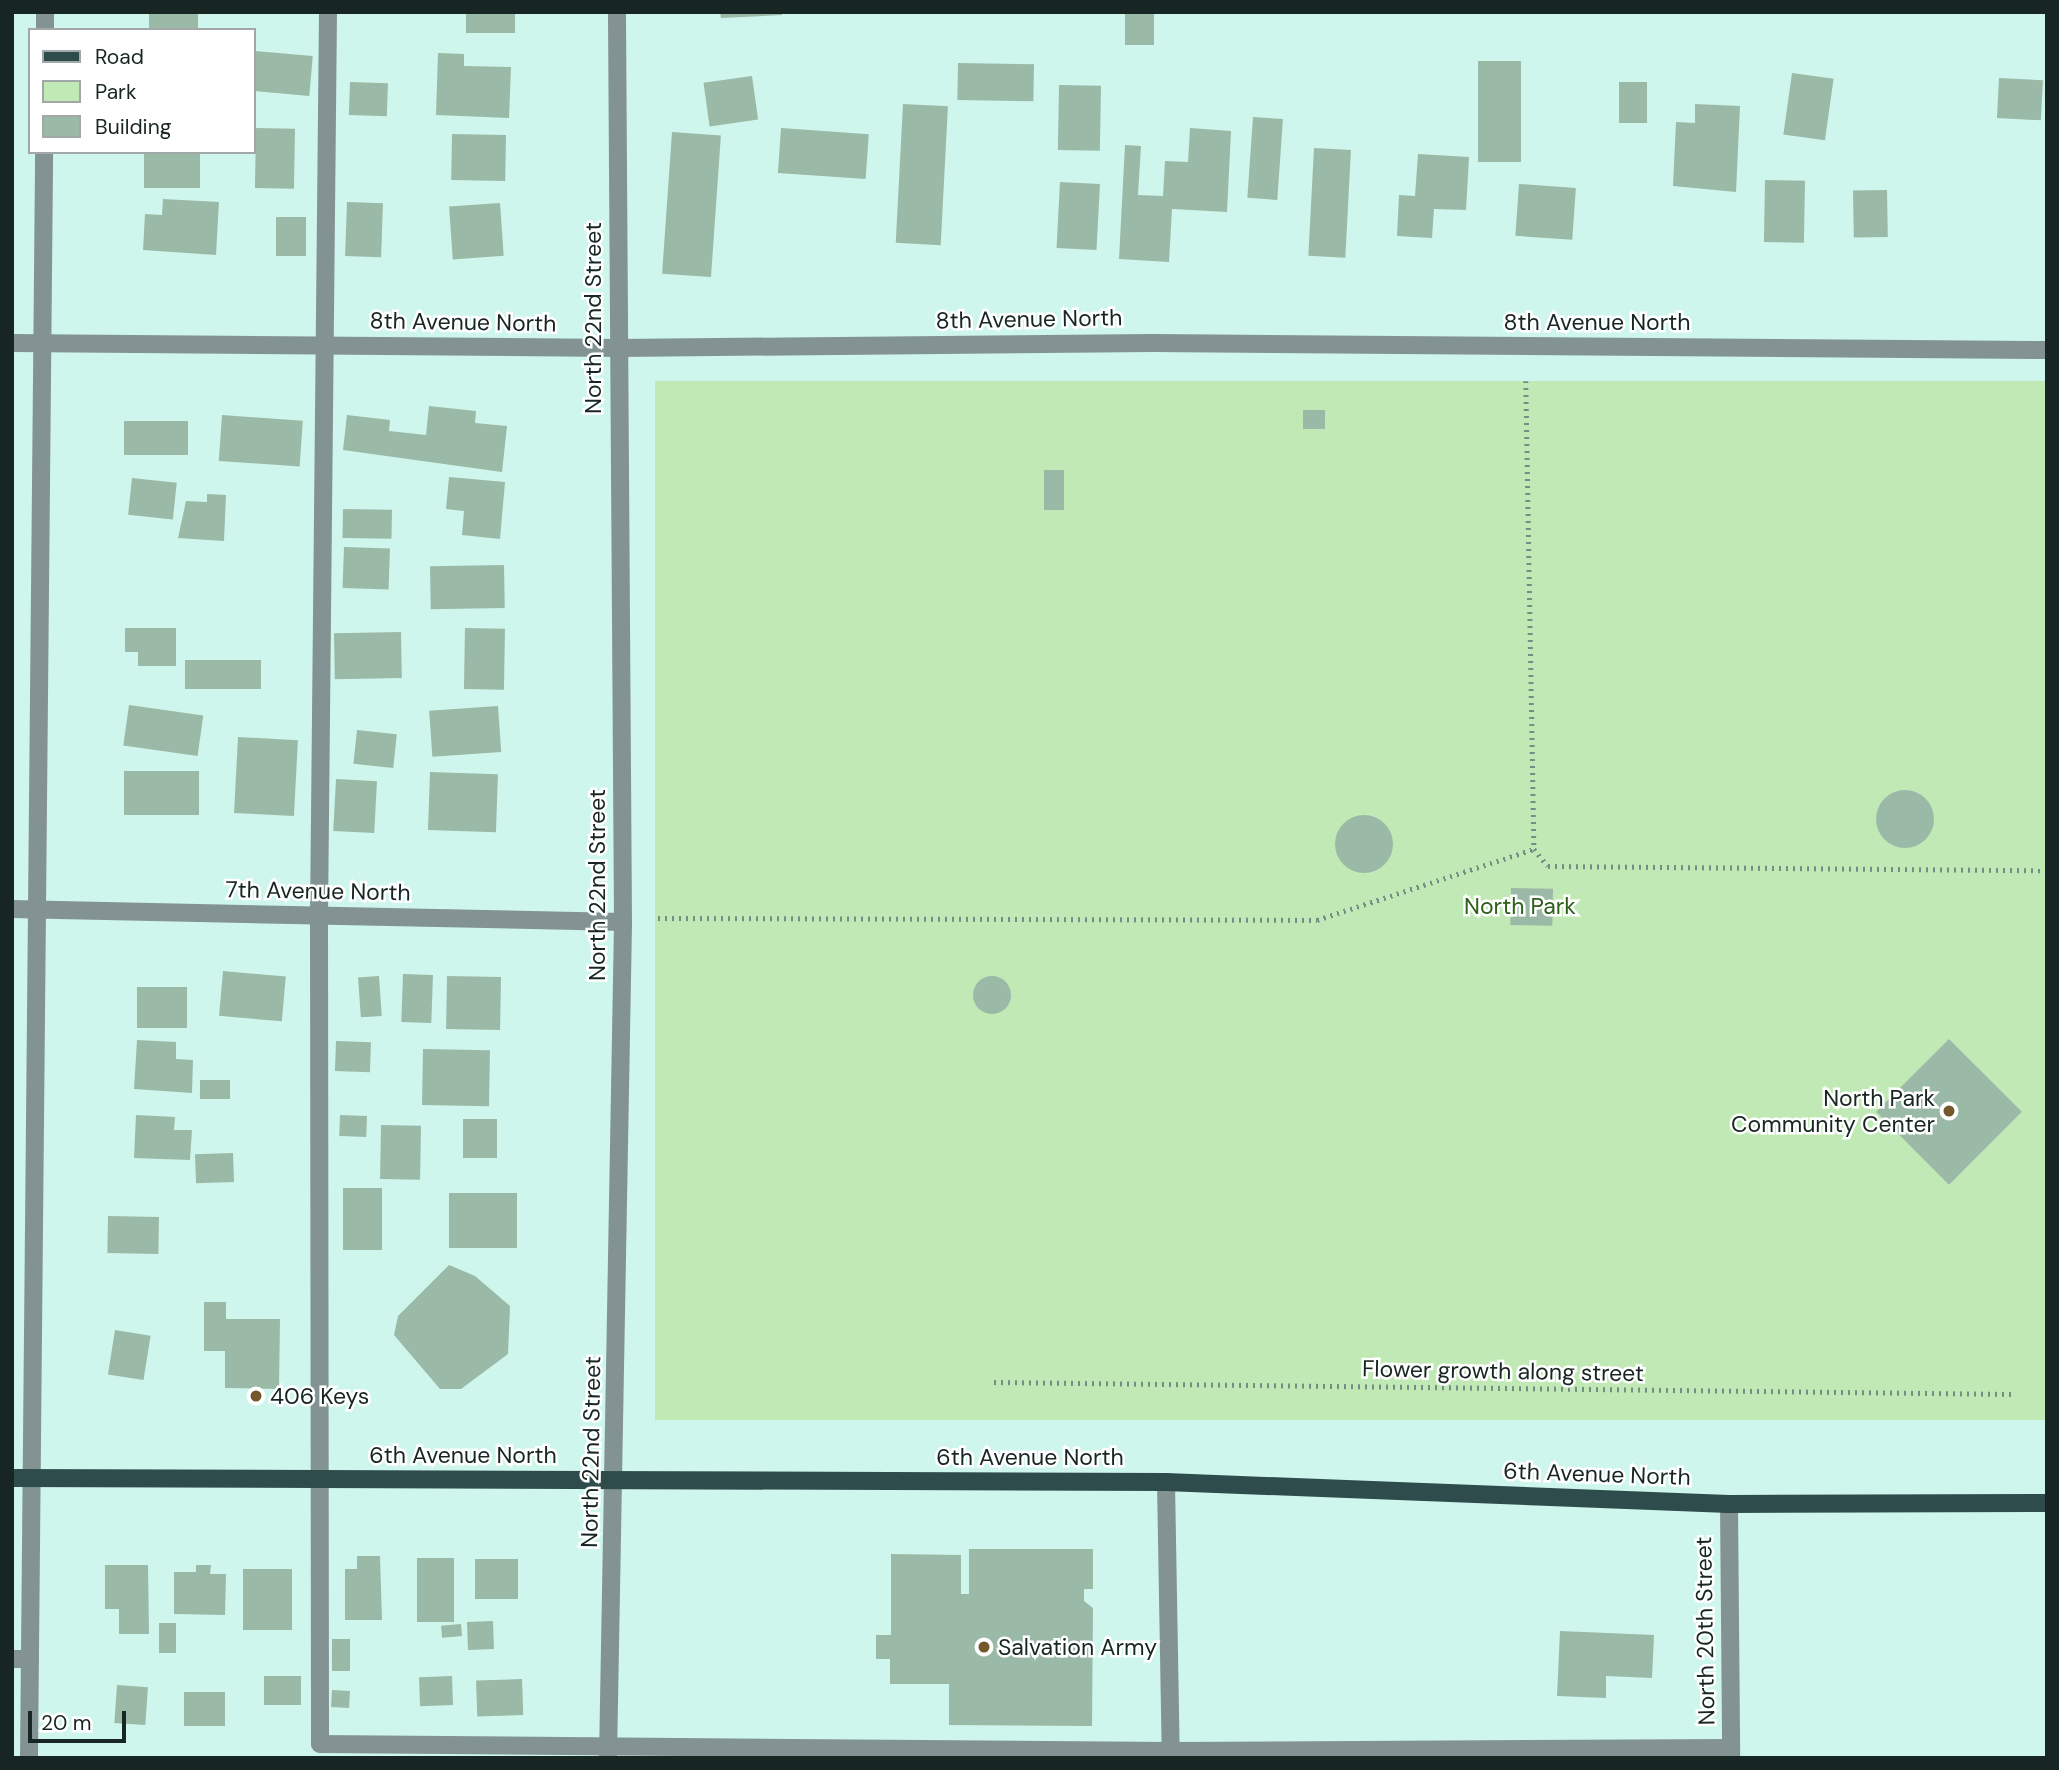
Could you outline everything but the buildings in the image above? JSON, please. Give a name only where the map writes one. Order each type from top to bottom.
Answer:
[{"type":"main road","name":"6th Avenue North","points":[[12,1478],[1166,1482],[1729,1504],[2047,1503]]},
{"type":"street","points":[[328,12],[319,915],[323,1479],[320,1744],[608,1750],[1171,1754],[1731,1753]]},
{"type":"street","name":"North 22nd Street","points":[[608,1750],[616,1479],[623,922],[617,12]]},
{"type":"street","points":[[29,1758],[21,1659],[32,1478],[44,154]]},
{"type":"street","name":"8th Avenue North","points":[[12,342],[618,348],[1153,342],[2047,350]]},
{"type":"street","name":"7th Avenue North","points":[[12,909],[623,922]]},
{"type":"street","points":[[1166,1482],[1171,1754]]},
{"type":"street","name":"North 20th Street","points":[[1729,1504],[1731,1753]]},
{"type":"path","points":[[1526,381],[1534,849],[1548,866],[2047,870]]},
{"type":"path","points":[[658,918],[1317,920],[1534,849]]},
{"type":"path","name":"Flower growth along street","points":[[994,1382],[2012,1394]]},
{"type":"green space","name":"North Park","points":[[655,381],[2047,381],[2047,1420],[655,1420]]},
{"type":"place","name":"North Park Community Center","points":[[1949,1111]]},
{"type":"place","name":"406 Keys","points":[[256,1396]]},
{"type":"place","name":"Salvation Army","points":[[984,1647]]}]
